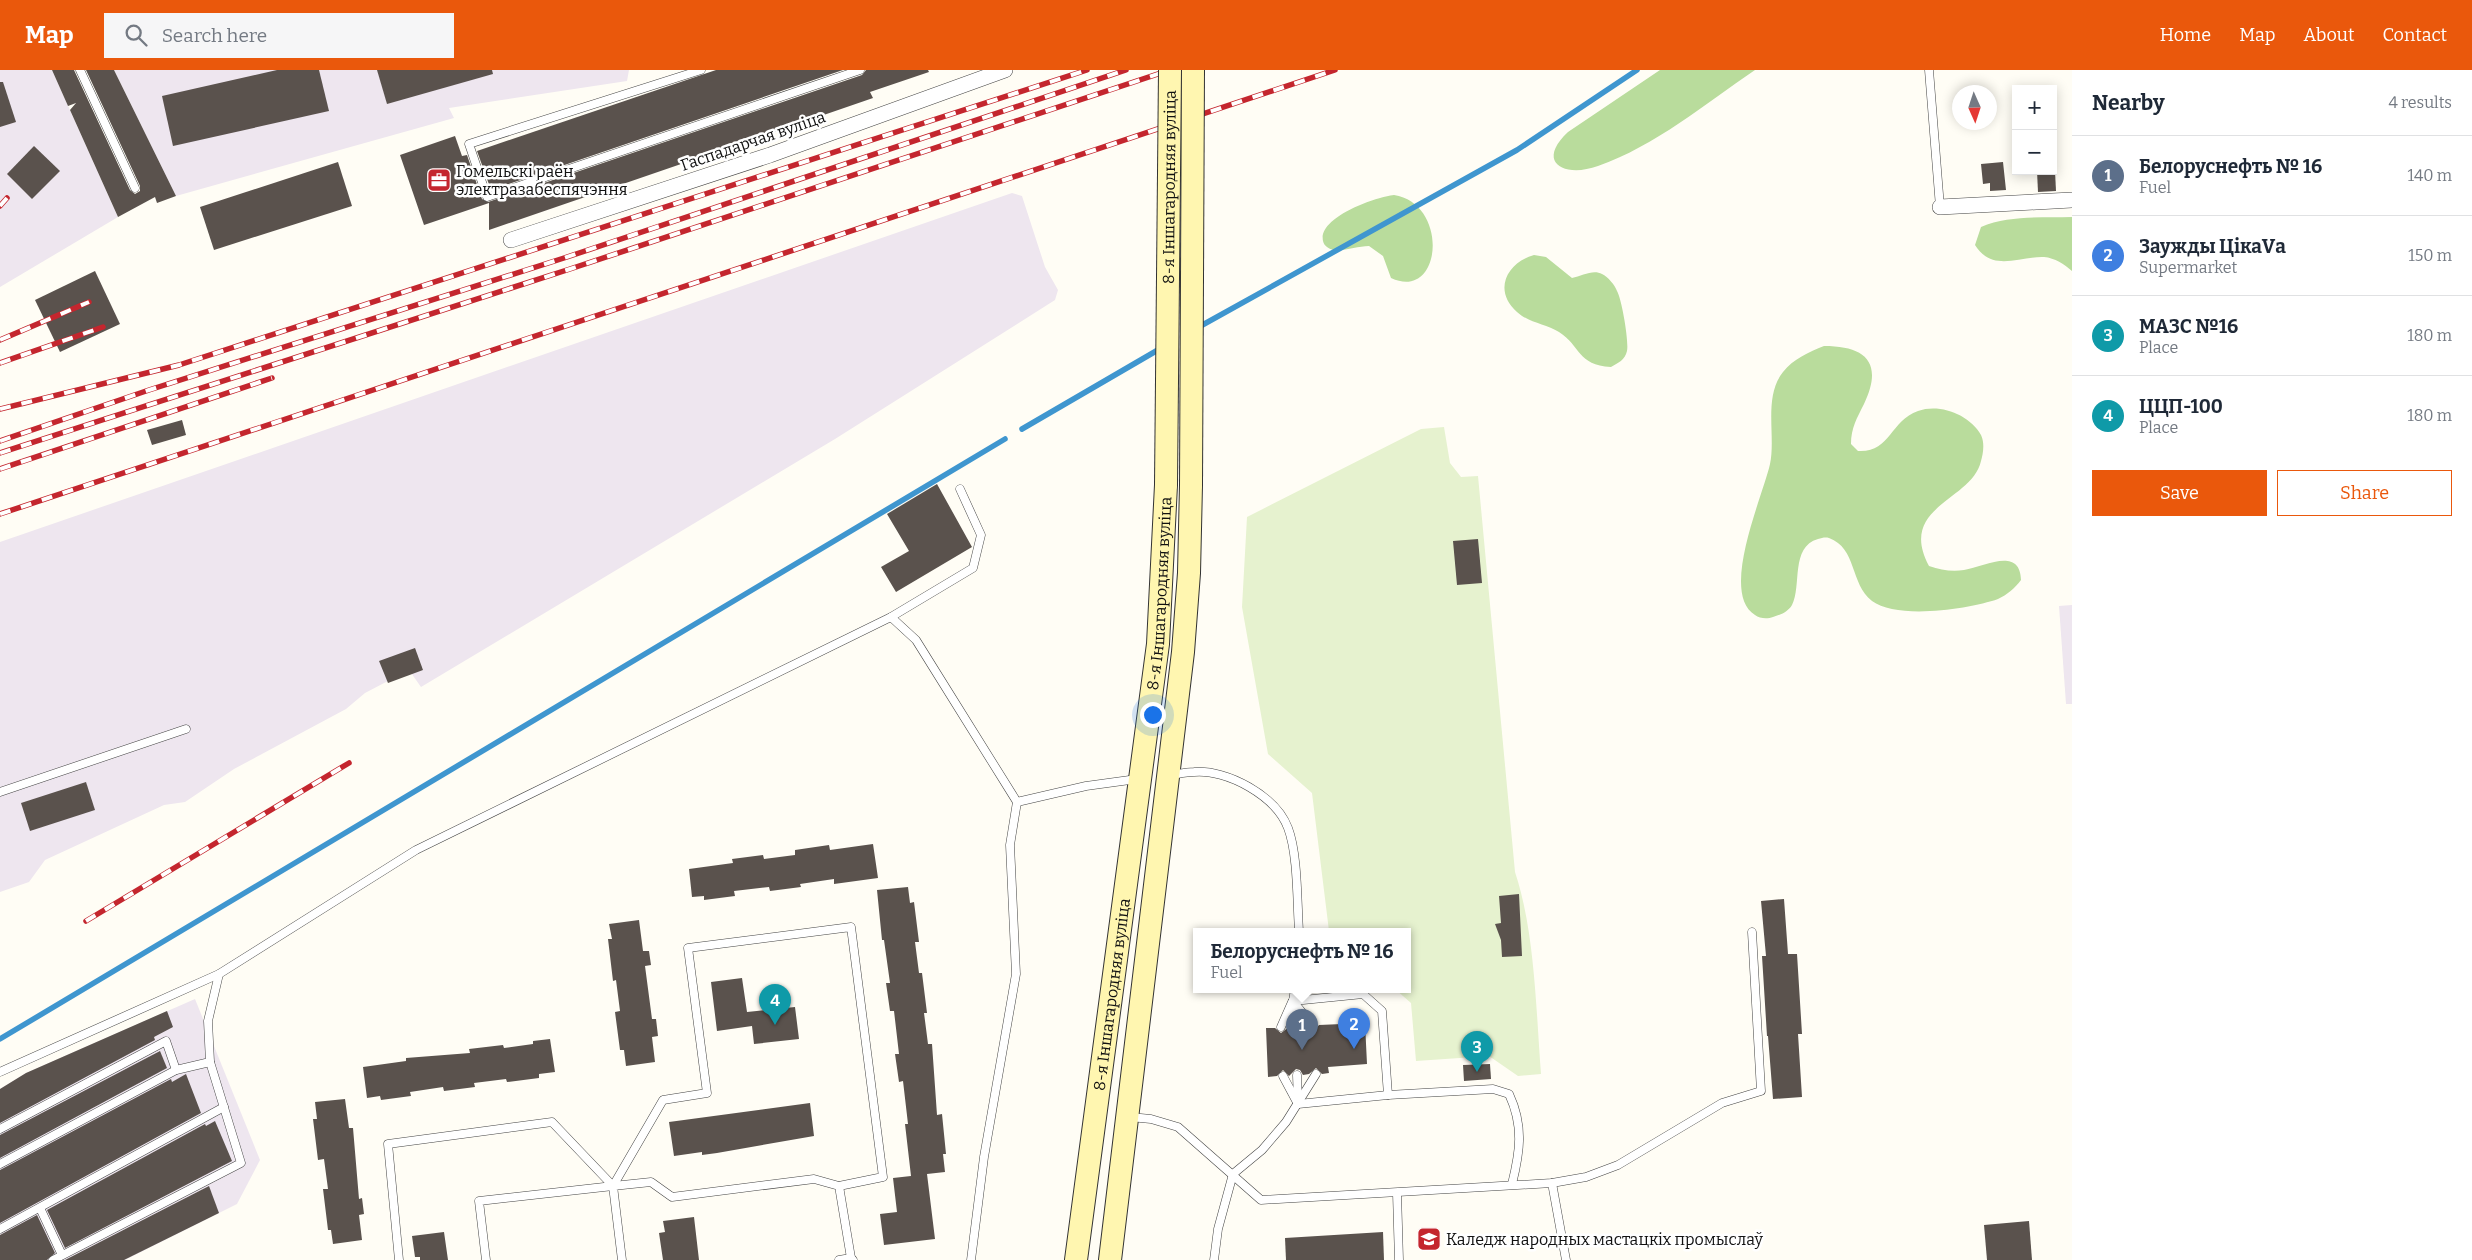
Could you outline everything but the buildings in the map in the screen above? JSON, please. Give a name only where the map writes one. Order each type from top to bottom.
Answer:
[{"type":"main road","name":"8-я Іншагародняя вуліца","points":[[1076,1260],[1097,1114],[1158,644],[1166,485],[1170,70]]},
{"type":"main road","name":"8-я Іншагародняя вуліца","points":[[1110,1260],[1169,776],[1183,652],[1189,573],[1191,486],[1191,98],[1193,70]]},
{"type":"main road","points":[[1141,779],[1169,776]]},
{"type":"main road","points":[[1097,1114],[1128,1117]]},
{"type":"street","name":"Гаспадарчая вуліца","points":[[511,240],[770,155],[1005,70]]},
{"type":"street","points":[[1940,207],[2072,200]]},
{"type":"lane","points":[[80,70],[134,188]]},
{"type":"lane","points":[[701,70],[469,144],[487,197],[860,70]]},
{"type":"lane","points":[[1929,70],[1940,207]]},
{"type":"lane","points":[[0,1072],[219,974],[416,850],[891,617],[974,568],[981,535],[960,489]]},
{"type":"lane","points":[[891,617],[916,640],[1017,802],[1010,845],[1016,974],[984,1157],[971,1260]]},
{"type":"lane","points":[[0,792],[186,729]]},
{"type":"lane","points":[[1169,776],[1196,771],[1233,779],[1259,792],[1278,812],[1289,829],[1293,851],[1299,928]]},
{"type":"lane","points":[[1017,802],[1086,786],[1141,779]]},
{"type":"lane","points":[[486,1260],[479,1201],[651,1182],[672,1197],[814,1179],[839,1186],[882,1177],[851,927],[688,948],[707,1093],[663,1100],[613,1186]]},
{"type":"lane","points":[[1128,1117],[1151,1119],[1178,1127],[1261,1200],[1552,1183],[1586,1177],[1618,1165],[1722,1103],[1761,1091],[1752,932]]},
{"type":"lane","points":[[53,1260],[241,1164],[210,1062],[208,1021],[219,974]]},
{"type":"lane","points":[[1294,993],[1295,1026]]},
{"type":"lane","points":[[1293,1001],[1363,994],[1382,1011],[1388,1095]]},
{"type":"lane","points":[[1293,1001],[1313,1026]]},
{"type":"lane","points":[[1281,1027],[1293,1001]]},
{"type":"lane","points":[[0,1129],[166,1041],[176,1070]]},
{"type":"lane","points":[[0,1164],[176,1070],[210,1062]]},
{"type":"lane","points":[[1214,1260],[1218,1229],[1233,1174],[1262,1150],[1286,1122],[1316,1074]]},
{"type":"lane","points":[[1297,1075],[1298,1104]]},
{"type":"lane","points":[[1283,1076],[1298,1104]]},
{"type":"lane","points":[[1298,1104],[1388,1095],[1493,1089],[1510,1094],[1516,1108],[1520,1149],[1512,1184]]},
{"type":"lane","points":[[0,1229],[224,1107]]},
{"type":"lane","points":[[399,1260],[388,1144],[552,1122],[613,1186],[622,1260]]},
{"type":"lane","points":[[1552,1183],[1566,1260]]},
{"type":"lane","points":[[839,1186],[852,1259],[839,1260]]},
{"type":"lane","points":[[1397,1193],[1398,1260]]},
{"type":"lane","points":[[40,1208],[62,1256]]},
{"type":"shaded area","points":[[0,70],[52,70],[118,217],[0,287]]},
{"type":"shaded area","points":[[114,70],[629,70],[627,81],[449,108],[454,118],[176,196]]},
{"type":"shaded area","points":[[1012,193],[1022,196],[1045,267],[1058,290],[1055,300],[835,439],[421,687],[409,670],[365,693],[346,709],[234,769],[185,802],[164,805],[45,860],[29,882],[0,892],[0,542]]},
{"type":"shaded area","points":[[2072,605],[2072,704],[2066,704],[2059,606]]},
{"type":"shaded area","points":[[195,999],[260,1160],[237,1204],[125,1260],[0,1260],[0,1089],[26,1073]]},
{"type":"green space","points":[[1660,70],[1755,70],[1660,136],[1619,158],[1586,169],[1565,169],[1558,165],[1554,160],[1554,152],[1558,143],[1568,132]]},
{"type":"green space","points":[[1394,195],[1412,202],[1424,215],[1431,232],[1433,249],[1429,265],[1421,276],[1408,282],[1391,278],[1383,256],[1369,246],[1334,250],[1327,247],[1323,241],[1324,232],[1329,224],[1339,216],[1362,204]]},
{"type":"green space","points":[[2072,217],[2072,271],[2059,262],[2044,257],[2007,261],[1990,259],[1982,254],[1975,245],[1981,227],[1992,223],[2026,218]]},
{"type":"green space","points":[[1534,255],[1546,257],[1572,278],[1595,272],[1602,274],[1611,281],[1619,296],[1626,330],[1627,351],[1621,361],[1611,367],[1592,363],[1580,354],[1566,337],[1549,327],[1527,319],[1510,304],[1504,287],[1506,279],[1516,264]]},
{"type":"green space","points":[[1824,346],[1850,349],[1860,353],[1867,359],[1871,367],[1870,389],[1852,433],[1851,444],[1858,451],[1877,447],[1884,442],[1901,422],[1918,411],[1927,409],[1954,412],[1976,428],[1981,435],[1983,448],[1981,461],[1975,475],[1929,517],[1922,530],[1922,546],[1929,566],[1942,570],[1964,570],[2000,561],[2008,561],[2014,564],[2019,570],[2021,580],[2008,593],[1986,603],[1952,609],[1915,611],[1883,607],[1872,601],[1865,594],[1844,550],[1838,543],[1825,538],[1809,543],[1804,550],[1798,568],[1795,597],[1788,610],[1776,616],[1762,618],[1755,615],[1745,604],[1741,587],[1742,566],[1746,543],[1770,464],[1773,393],[1777,382],[1787,367],[1802,356]]},
{"type":"green space","points":[[1444,427],[1450,463],[1461,477],[1478,476],[1515,872],[1522,895],[1531,945],[1541,1074],[1518,1076],[1489,1056],[1416,1061],[1411,1003],[1400,993],[1411,993],[1411,928],[1329,928],[1312,793],[1268,754],[1242,607],[1247,517],[1421,429]]},
{"type":"waterway","points":[[1197,328],[1517,150],[1637,70]]},
{"type":"waterway","points":[[1022,429],[1163,347]]},
{"type":"waterway","points":[[0,1039],[1005,439]]},
{"type":"railway","points":[[0,409],[179,365],[1087,70]]},
{"type":"railway","points":[[0,441],[149,390],[564,258],[1126,70]]},
{"type":"railway","points":[[0,453],[570,269],[1170,70]]},
{"type":"railway","points":[[0,514],[1335,70]]},
{"type":"railway","points":[[0,206],[7,198]]},
{"type":"railway","points":[[0,340],[89,302]]},
{"type":"railway","points":[[0,363],[103,327]]},
{"type":"railway","points":[[0,469],[272,378]]},
{"type":"railway","points":[[86,921],[349,763]]},
{"type":"place","name":"Гомельскі раён электразабеспячэння","points":[[439,180]]},
{"type":"place","name":"ЦЦП-100","points":[[775,1025]]},
{"type":"place","name":"Заужды ЦікаVа","points":[[1354,1049]]},
{"type":"place","name":"Белоруснефть № 16","points":[[1302,1050]]},
{"type":"place","name":"МАЗС №16","points":[[1477,1072]]},
{"type":"place","name":"Каледж народных мастацкіх промыслаў","points":[[1429,1239]]}]
